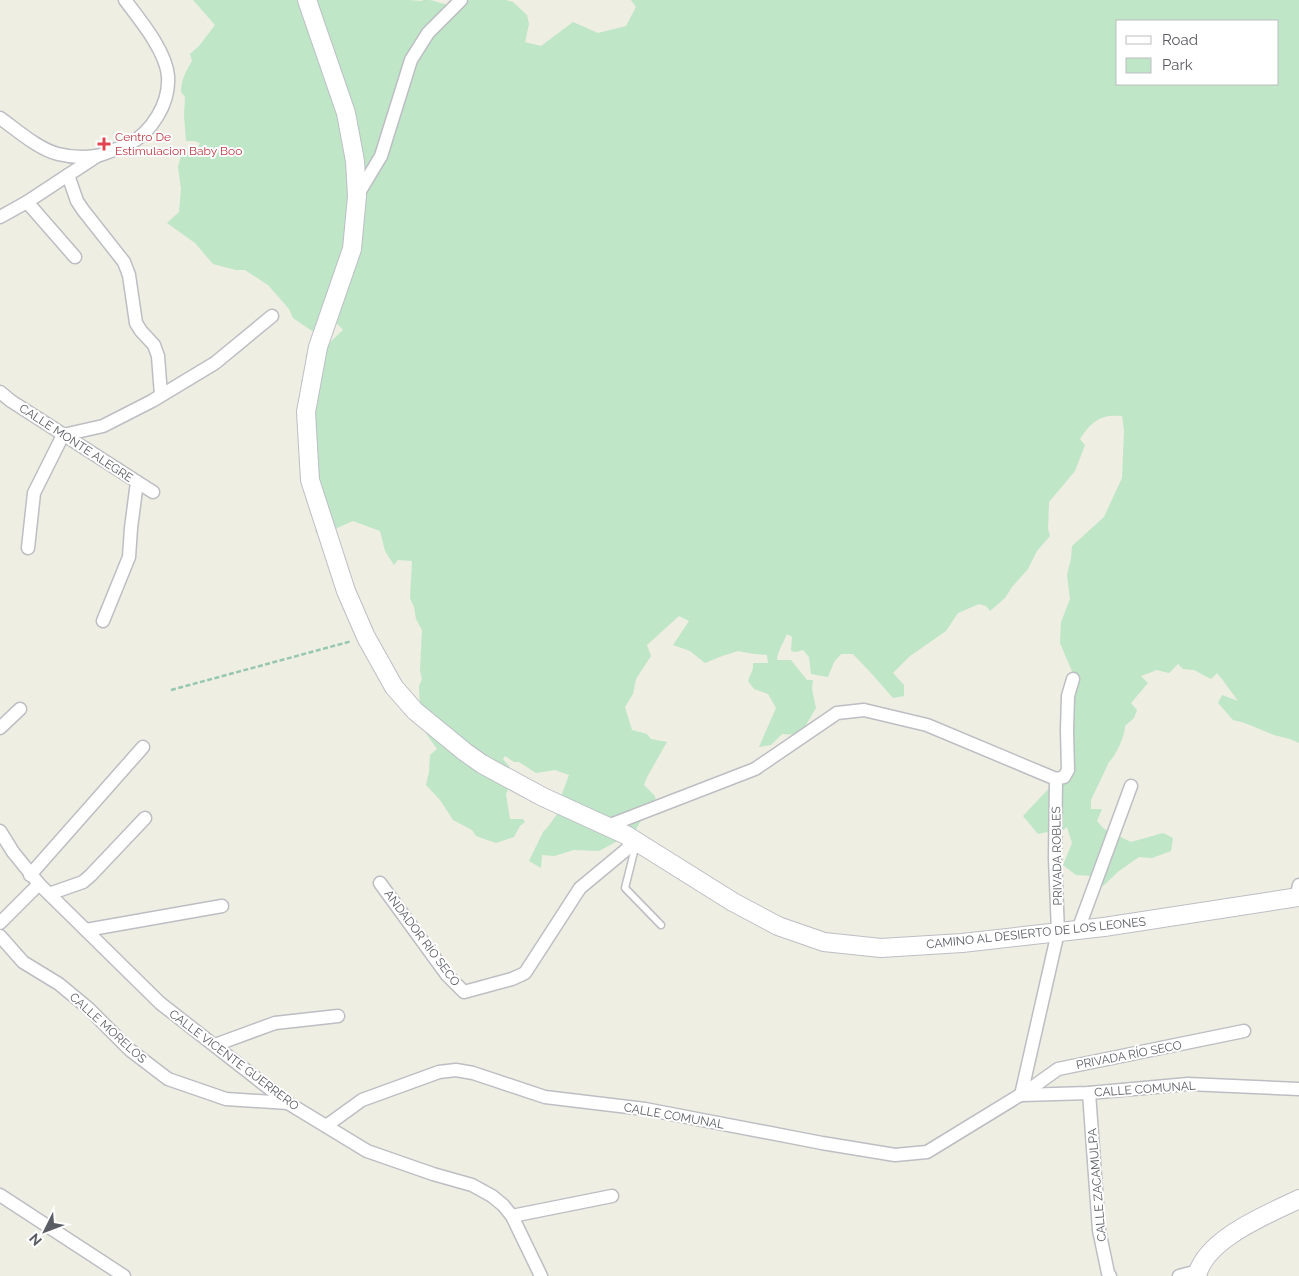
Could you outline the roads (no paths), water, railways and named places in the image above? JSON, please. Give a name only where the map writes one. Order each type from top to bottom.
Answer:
[{"type":"main road","name":"CAMINO AL DESIERTO DE LOS LEONES","points":[[307,0],[346,113],[356,161],[358,196],[352,249],[318,347],[306,412],[310,480],[346,591],[366,638],[394,687],[415,711],[482,764],[542,797],[626,835],[733,902],[778,926],[824,942],[881,948],[962,943],[1078,930],[1298,893]]},
{"type":"main road","points":[[1198,1274],[1210,1252],[1220,1242],[1252,1222],[1299,1199]]},
{"type":"street","points":[[0,217],[27,202],[97,156],[128,145],[141,136],[155,120],[163,106],[167,91],[168,75],[164,58],[126,0]]},
{"type":"street","points":[[358,196],[381,156],[411,60],[428,33],[461,0]]},
{"type":"street","points":[[0,118],[44,148],[57,154],[97,156]]},
{"type":"street","points":[[68,176],[82,210],[124,262],[129,275],[136,323],[154,345],[158,356],[161,395]]},
{"type":"street","points":[[27,202],[75,257]]},
{"type":"street","points":[[28,548],[34,493],[63,435],[103,426],[161,395],[215,363],[272,316]]},
{"type":"street","name":"CALLE MONTE ALEGRE","points":[[0,392],[63,435],[153,492]]},
{"type":"street","points":[[103,622],[129,556],[137,482]]},
{"type":"street","name":"PRIVADA ROBLES","points":[[1058,932],[1055,858],[1060,778],[1068,770],[1066,730],[1068,696],[1073,679]]},
{"type":"street","points":[[0,728],[20,709]]},
{"type":"street","points":[[605,827],[755,769],[838,713],[864,710],[927,725],[1060,778]]},
{"type":"street","points":[[0,923],[143,747]]},
{"type":"street","points":[[1078,930],[1131,786]]},
{"type":"street","points":[[49,894],[83,882],[145,818]]},
{"type":"street","name":"CALLE VICENTE GUERRERO","points":[[0,831],[13,852],[34,879],[160,1003],[288,1103],[367,1152],[472,1185],[492,1196],[512,1216],[541,1276]]},
{"type":"street","name":"ANDADOR RÍO SECO","points":[[380,884],[447,975],[464,992],[512,979],[525,973],[580,888],[627,849],[634,840]]},
{"type":"street","points":[[0,846],[13,852]]},
{"type":"street","points":[[86,930],[222,906]]},
{"type":"street","points":[[1020,1094],[1058,932]]},
{"type":"street","name":"CALLE MORELOS","points":[[0,936],[23,962],[59,984],[88,1008],[130,1050],[168,1079],[226,1099],[288,1103]]},
{"type":"street","points":[[215,1045],[274,1023],[338,1016]]},
{"type":"street","name":"PRIVADA RÍO SECO","points":[[1020,1094],[1058,1069],[1244,1031]]},
{"type":"street","name":"CALLE COMUNAL","points":[[326,1126],[362,1100],[440,1072],[456,1070],[473,1073],[545,1097],[645,1109],[895,1155],[927,1152],[1020,1094],[1089,1093],[1188,1084],[1299,1089]]},
{"type":"street","name":"CALLE ZACAMULPA","points":[[1089,1093],[1099,1230],[1110,1276]]},
{"type":"street","points":[[0,1195],[124,1276]]},
{"type":"street","points":[[512,1216],[612,1196]]},
{"type":"street","points":[[1179,1276],[1198,1274]]},
{"type":"lane","points":[[634,840],[626,888],[661,925]]},
{"type":"place","name":"Centro De Estimulacion Baby Boo","points":[[104,144]]}]
